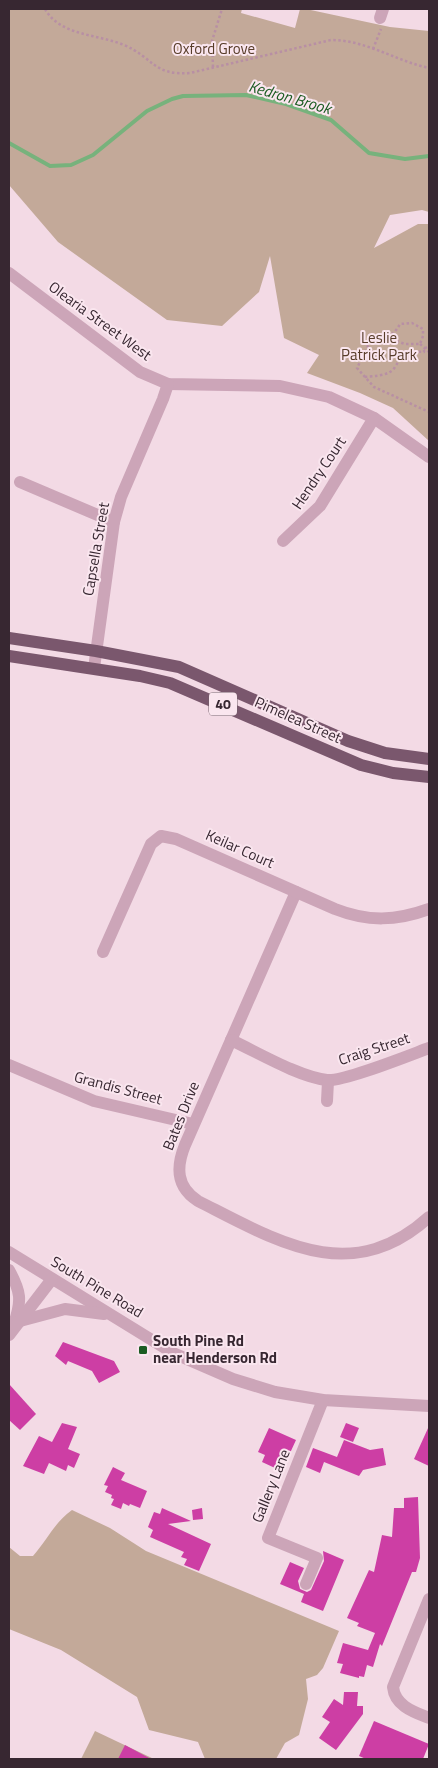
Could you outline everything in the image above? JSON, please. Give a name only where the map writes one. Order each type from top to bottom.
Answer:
[{"type":"main road","name":"Pimelea Street","points":[[9,638],[96,650],[179,667],[348,741],[385,753],[429,759]]},
{"type":"main road","name":"Pimelea Street","points":[[9,656],[94,668],[170,683],[361,765],[393,773],[429,777]]},
{"type":"street","name":"Olearia Street West","points":[[9,273],[140,372],[168,384],[280,386],[329,398],[374,418],[429,457]]},
{"type":"street","name":"Capsella Street","points":[[94,668],[114,522],[122,496],[168,384]]},
{"type":"street","name":"Hendry Court","points":[[283,541],[320,506],[374,418]]},
{"type":"street","points":[[20,482],[114,522]]},
{"type":"street","name":"Keilar Court","points":[[103,952],[151,844],[158,837],[176,839],[343,912],[372,919],[398,918],[429,909]]},
{"type":"street","name":"Bates Drive","points":[[296,892],[182,1152],[178,1168],[181,1182],[187,1192],[198,1201],[287,1244],[328,1254],[366,1252],[400,1240],[429,1217]]},
{"type":"street","name":"Craig Street","points":[[231,1040],[311,1076],[328,1081],[346,1077],[429,1048]]},
{"type":"street","name":"Grandis Street","points":[[9,1066],[94,1101],[194,1124]]},
{"type":"street","name":"Craig Street","points":[[327,1101],[328,1081]]},
{"type":"street","name":"South Pine Road","points":[[9,1252],[173,1353],[204,1368],[275,1392],[323,1400],[429,1406]]},
{"type":"street","points":[[9,1270],[17,1284],[21,1301],[14,1329]]},
{"type":"street","points":[[14,1329],[52,1279]]},
{"type":"street","points":[[14,1329],[65,1309],[89,1311],[116,1317]]},
{"type":"street","name":"Gallery Lane","points":[[306,1584],[316,1558],[268,1538],[323,1400]]},
{"type":"street","points":[[429,1600],[393,1687],[396,1697],[404,1707],[429,1718]]},
{"type":"path","points":[[45,9],[58,24],[126,46],[153,66],[164,72],[177,74],[190,73],[331,40],[351,41],[397,59],[429,68]]},
{"type":"path","points":[[212,67],[212,41],[222,9]]},
{"type":"path","points":[[373,49],[383,22],[382,13]]},
{"type":"path","points":[[420,344],[423,329],[412,323],[400,324],[395,334],[387,338],[371,340],[362,354],[357,368],[374,387],[429,412]]},
{"type":"path","points":[[423,336],[428,336]]},
{"type":"path","points":[[387,338],[405,344],[420,344],[429,352]]},
{"type":"path","points":[[424,348],[429,347]]},
{"type":"path","points":[[365,377],[385,374],[395,369],[399,358],[406,351],[424,352],[424,348]]},
{"type":"green space","points":[[9,9],[242,9],[241,13],[295,28],[300,9],[306,9],[390,27],[429,31],[429,212],[422,210],[390,215],[374,248],[418,224],[429,224],[429,441],[393,408],[307,373],[319,355],[284,338],[270,256],[259,292],[222,326],[167,320],[58,242],[9,185]]},
{"type":"green space","points":[[72,1510],[110,1528],[146,1551],[339,1631],[323,1668],[317,1675],[306,1679],[308,1699],[299,1735],[285,1743],[276,1759],[205,1759],[198,1742],[149,1730],[137,1697],[61,1650],[9,1629],[9,1547],[20,1556],[33,1556],[56,1526]]},
{"type":"green space","points":[[95,1731],[154,1759],[81,1759]]},
{"type":"building","points":[[63,1342],[114,1361],[120,1372],[99,1383],[92,1371],[68,1361],[66,1365],[55,1356]]},
{"type":"building","points":[[9,1384],[36,1414],[20,1430],[9,1420]]},
{"type":"building","points":[[62,1423],[77,1427],[68,1449],[80,1454],[74,1468],[68,1465],[66,1471],[49,1463],[44,1474],[23,1466],[39,1436],[52,1442]]},
{"type":"building","points":[[346,1423],[359,1428],[353,1442],[340,1437]]},
{"type":"building","points":[[429,1426],[429,1466],[414,1459]]},
{"type":"building","points":[[269,1428],[296,1440],[285,1464],[278,1460],[275,1468],[262,1462],[265,1455],[258,1452]]},
{"type":"building","points":[[344,1440],[370,1450],[383,1448],[386,1465],[363,1470],[359,1476],[324,1462],[320,1473],[306,1467],[313,1448],[337,1457]]},
{"type":"building","points":[[113,1467],[125,1473],[121,1480],[147,1491],[140,1508],[123,1503],[121,1509],[111,1505],[114,1499],[111,1498],[112,1495],[105,1492],[108,1486],[104,1485]]},
{"type":"building","points":[[418,1497],[420,1558],[416,1572],[412,1572],[382,1646],[380,1644],[373,1667],[367,1665],[364,1677],[359,1676],[359,1678],[340,1673],[343,1664],[337,1663],[343,1643],[368,1650],[375,1633],[357,1626],[359,1623],[347,1618],[369,1570],[374,1572],[382,1535],[392,1537],[394,1508],[404,1508],[404,1498]]},
{"type":"building","points":[[162,1508],[191,1521],[168,1524],[211,1544],[199,1571],[184,1565],[187,1559],[181,1557],[184,1552],[150,1537],[153,1530],[148,1527],[154,1512],[160,1514]]},
{"type":"building","points":[[202,1508],[203,1519],[193,1520],[192,1510]]},
{"type":"building","points":[[323,1551],[344,1560],[323,1611],[301,1602],[304,1594],[280,1584],[290,1562],[304,1568],[298,1581],[300,1589],[307,1592],[311,1590],[324,1561]]},
{"type":"building","points":[[344,1692],[358,1692],[357,1706],[363,1706],[363,1714],[336,1750],[319,1738],[330,1722],[322,1717],[334,1699],[343,1705]]},
{"type":"building","points":[[374,1721],[429,1744],[423,1759],[366,1759],[359,1756]]},
{"type":"building","points":[[125,1745],[151,1759],[118,1759]]},
{"type":"waterway","name":"Kedron Brook","points":[[9,143],[50,166],[71,165],[93,155],[147,111],[172,99],[183,96],[246,95],[286,104],[331,120],[369,153],[405,159],[429,156]]},
{"type":"place","name":"South Pine Rd near Henderson Rd","points":[[143,1350]]},
{"type":"park label","name":"Oxford Grove","points":[[214,49]]},
{"type":"park label","name":"Leslie Patrick Park","points":[[379,346]]}]
